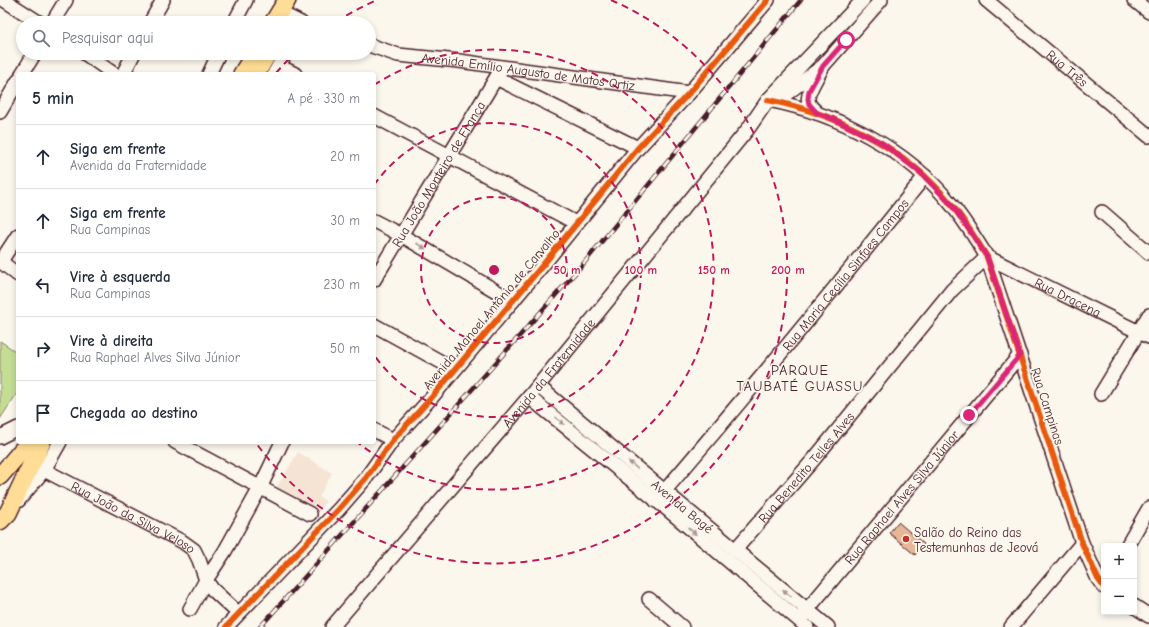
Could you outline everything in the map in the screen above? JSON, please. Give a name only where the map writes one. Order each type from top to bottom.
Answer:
[{"type":"main road","points":[[277,16],[287,0]]},
{"type":"main road","points":[[294,16],[300,0]]},
{"type":"main road","points":[[243,72],[251,60]]},
{"type":"main road","points":[[257,72],[264,60]]},
{"type":"main road","points":[[0,476],[36,444]]},
{"type":"main road","points":[[4,517],[36,444]]},
{"type":"main road","points":[[0,488],[14,496]]},
{"type":"street","points":[[4,0],[29,16]]},
{"type":"street","points":[[56,16],[66,0]]},
{"type":"street","points":[[154,16],[163,0]]},
{"type":"street","points":[[238,16],[246,0]]},
{"type":"street","name":"Avenida Manoel Antônio de Carvalho","points":[[226,627],[339,509],[366,478],[394,440],[513,301],[638,148],[689,93],[768,0]]},
{"type":"street","name":"Avenida da Fraternidade","points":[[773,101],[863,0]]},
{"type":"street","name":"Avenida da Fraternidade","points":[[332,627],[529,397],[748,129],[759,113],[773,101],[823,66],[881,0]]},
{"type":"street","name":"Rua Três","points":[[986,0],[1149,136]]},
{"type":"street","points":[[1134,0],[1149,12]]},
{"type":"street","points":[[804,108],[797,93],[797,85],[806,68],[830,37]]},
{"type":"street","name":"Avenida Emílio Augusto de Matos Ortiz","points":[[376,47],[398,55],[459,61],[499,73],[689,93]]},
{"type":"street","points":[[23,72],[31,60]]},
{"type":"street","points":[[94,60],[111,72]]},
{"type":"street","points":[[123,72],[130,60]]},
{"type":"street","points":[[210,72],[216,60]]},
{"type":"street","points":[[277,70],[282,60]]},
{"type":"street","points":[[817,113],[809,104],[809,91],[823,66]]},
{"type":"street","points":[[499,73],[638,148]]},
{"type":"street","name":"Rua João Monteiro de França","points":[[376,277],[499,73]]},
{"type":"street","points":[[0,112],[16,84]]},
{"type":"street","name":"Rua Campinas","points":[[773,101],[804,108],[831,118],[882,143],[924,176],[951,204],[970,231],[987,257],[1082,543],[1101,580]]},
{"type":"street","points":[[376,117],[576,223]]},
{"type":"street","name":"Rua Maria Cecília Sinfaes Campos","points":[[660,496],[842,280],[924,176]]},
{"type":"street","points":[[1102,212],[1149,253]]},
{"type":"street","points":[[376,222],[401,235],[513,301]]},
{"type":"street","points":[[16,238],[0,261],[16,273]]},
{"type":"street","name":"Rua Dracena","points":[[987,257],[1144,334]]},
{"type":"street","name":"Rua Benedito Telles Alves","points":[[735,550],[814,459],[952,290],[987,257]]},
{"type":"street","points":[[1101,394],[1144,334],[1149,316]]},
{"type":"street","points":[[376,326],[454,369]]},
{"type":"street","name":"Rua Raphael Alves Silva Júnior","points":[[803,623],[807,610],[1020,355]]},
{"type":"street","name":"Avenida Bagé","points":[[538,386],[803,623]]},
{"type":"street","name":"Avenida Bagé","points":[[529,397],[660,496],[735,550],[828,627]]},
{"type":"street","points":[[0,437],[16,429]]},
{"type":"street","points":[[376,431],[394,440]]},
{"type":"street","points":[[4,517],[44,470],[59,444]]},
{"type":"street","points":[[179,444],[310,514]]},
{"type":"street","points":[[190,609],[206,580],[225,551],[260,488],[281,444]]},
{"type":"street","name":"Rua João da Silva Veloso","points":[[44,470],[183,542],[194,550],[200,560],[206,580]]},
{"type":"street","points":[[1129,543],[1149,508]]},
{"type":"street","points":[[1011,627],[1082,543]]},
{"type":"street","points":[[206,580],[212,589],[238,613]]},
{"type":"street","points":[[649,599],[682,627]]},
{"type":"street","points":[[1137,608],[1149,616]]},
{"type":"shaded area","points":[[298,452],[332,473],[319,497],[326,501],[318,512],[277,487]]},
{"type":"green space","points":[[0,341],[16,352],[16,395],[0,419]]},
{"type":"building","name":"Salão do Reino das Testemunhas de Jeová","points":[[898,522],[924,544],[915,555],[889,533]]},
{"type":"railway","points":[[260,627],[584,263],[801,0]]},
{"type":"cycle path","points":[[226,627],[339,509],[366,478],[393,440],[432,397],[542,266],[638,148],[689,93],[768,0]]},
{"type":"cycle path","points":[[768,100],[820,114],[845,124],[892,150],[933,184],[951,204],[965,223],[987,257],[1082,543],[1101,583]]},
{"type":"place","name":"Salão do Reino das Testemunhas de Jeová","points":[[906,539]]},
{"type":"district","name":"PARQUE TAUBATÉ GUASSU","points":[[800,378]]},
{"type":"route","points":[[846,40],[823,66],[815,83],[809,91],[809,104],[817,113],[831,118],[882,143],[920,172],[951,204],[987,257],[1020,355],[969,415]]}]
